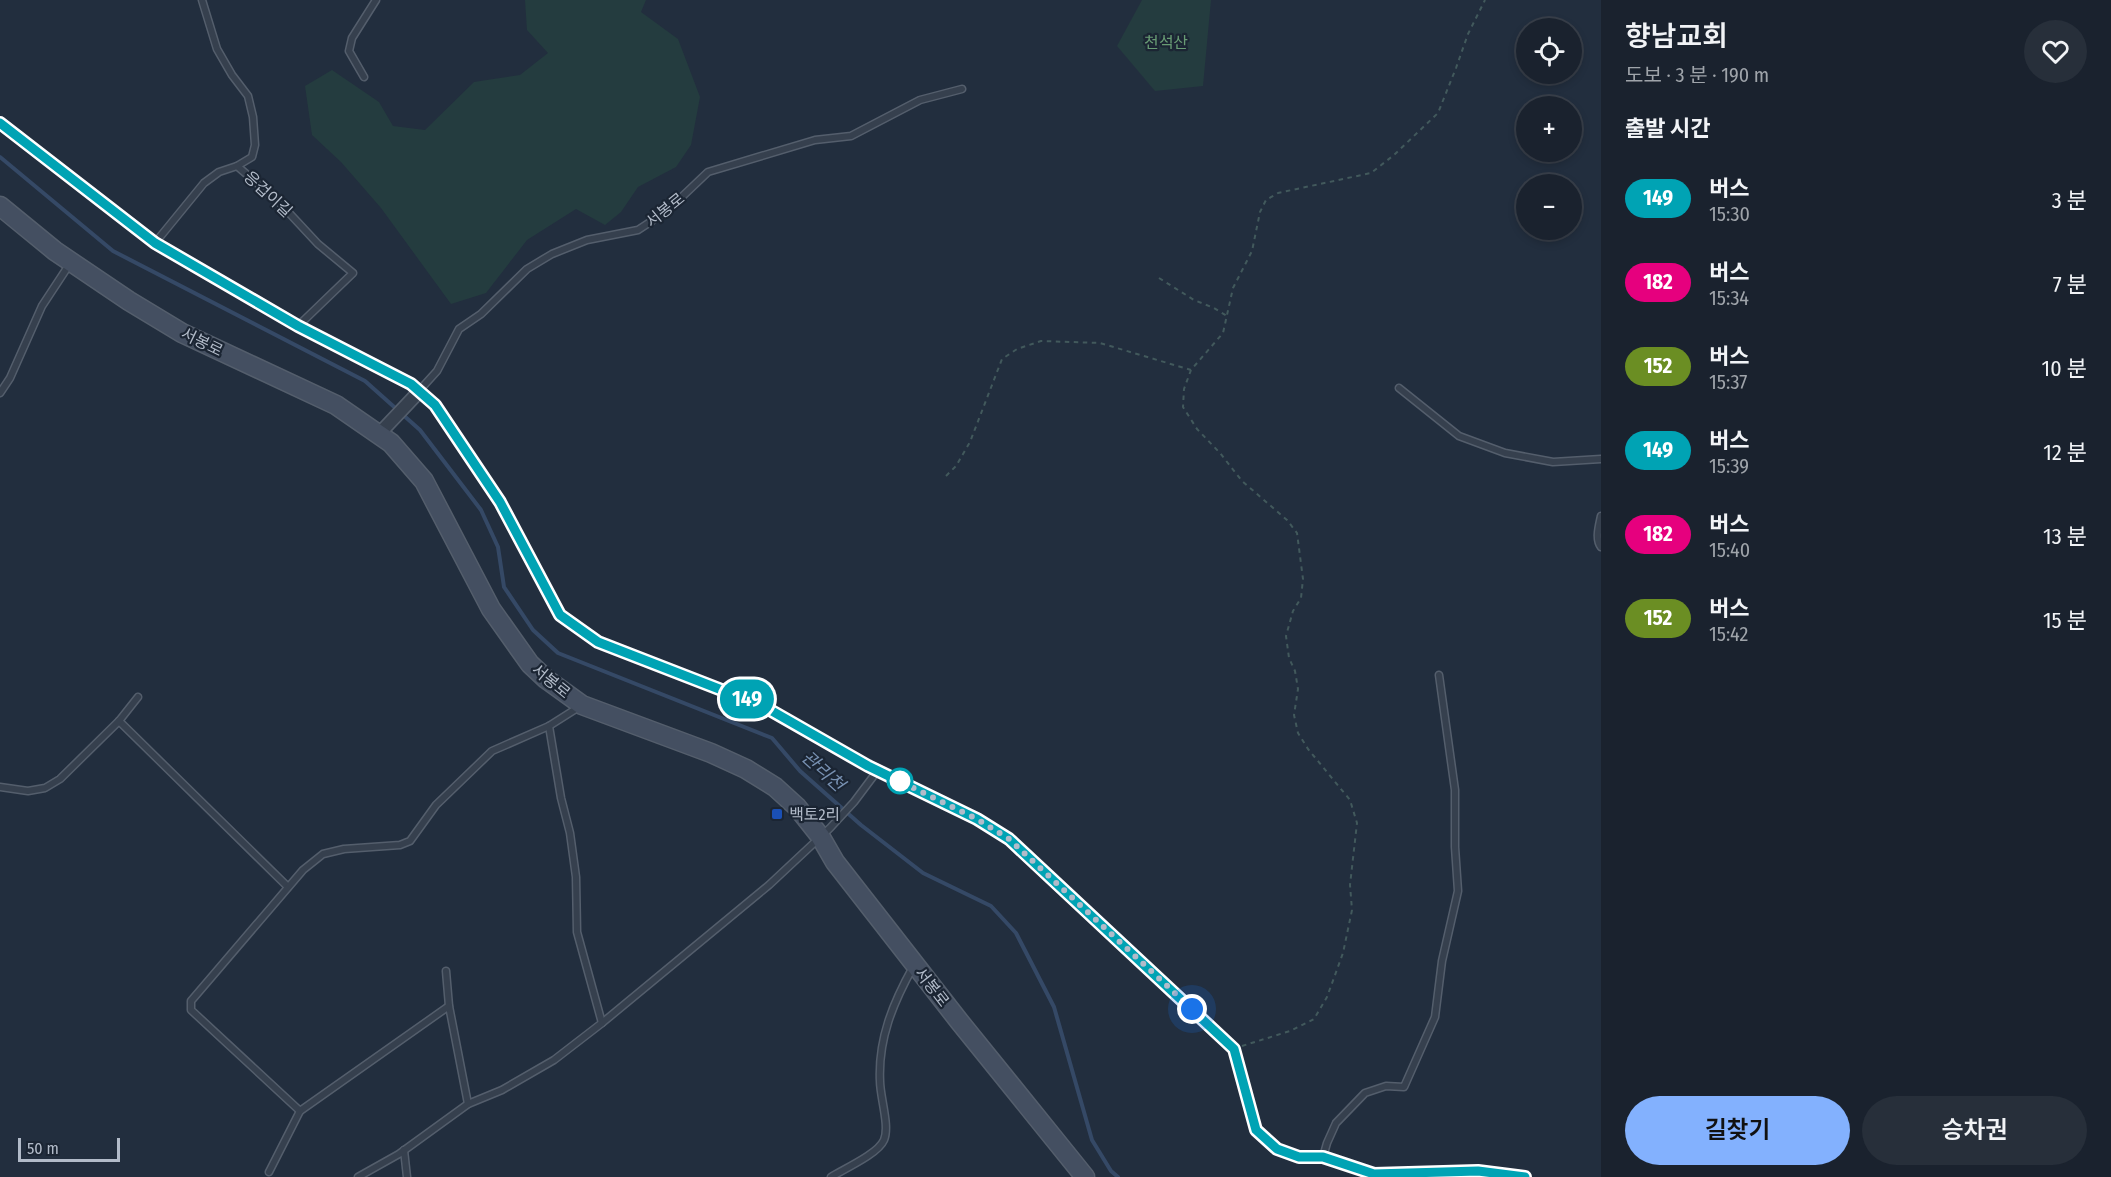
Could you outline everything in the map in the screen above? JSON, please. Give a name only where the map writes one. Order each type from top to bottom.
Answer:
[{"type":"main road","name":"서봉로","points":[[0,206],[71,262],[129,301],[182,333],[336,405],[392,443],[424,481],[491,609],[530,664],[546,679],[582,705],[711,753],[746,769],[775,787],[825,832],[835,862],[1085,1177]]},
{"type":"street","points":[[379,434],[417,394]]},
{"type":"lane","name":"응겁이길","points":[[202,0],[217,49],[248,96],[253,117],[255,145],[252,157],[237,165],[278,201],[318,244],[353,273],[298,326]]},
{"type":"lane","points":[[364,77],[349,51],[352,38],[376,0]]},
{"type":"lane","name":"서봉로","points":[[417,394],[437,371],[459,329],[481,314],[527,269],[552,254],[587,240],[638,231],[667,211],[708,172],[815,140],[851,136],[920,100],[962,89]]},
{"type":"lane","points":[[0,123],[155,243],[298,326],[411,384],[417,394],[435,405],[500,502],[560,615],[598,642],[763,706],[878,771],[977,819],[1009,839],[1234,1049],[1256,1130],[1277,1149],[1299,1157],[1323,1157],[1374,1174],[1478,1171],[1526,1177]]},
{"type":"lane","points":[[155,243],[204,183],[219,172],[237,165]]},
{"type":"lane","points":[[0,393],[10,378],[42,306],[71,262]]},
{"type":"lane","points":[[1399,388],[1459,436],[1505,453],[1552,462],[1601,459]]},
{"type":"lane","points":[[1601,516],[1598,536],[1598,544],[1601,547]]},
{"type":"lane","points":[[1323,1157],[1336,1122],[1365,1093],[1386,1086],[1404,1087],[1435,1017],[1442,961],[1458,891],[1455,790],[1439,675]]},
{"type":"lane","points":[[0,788],[28,791],[45,788],[60,779],[119,721],[138,697]]},
{"type":"lane","points":[[300,1111],[191,1010],[190,1001],[303,870],[322,854],[344,849],[400,845],[410,841],[436,805],[492,751],[549,726],[582,705]]},
{"type":"lane","points":[[119,721],[288,887]]},
{"type":"lane","points":[[549,726],[561,798],[570,833],[576,877],[577,932],[602,1023]]},
{"type":"lane","points":[[358,1177],[404,1150],[468,1104],[502,1090],[554,1060],[602,1023],[769,885],[854,802],[878,771]]},
{"type":"lane","points":[[831,1177],[864,1158],[884,1140],[886,1128],[880,1080],[883,1039],[894,1001],[914,964]]},
{"type":"lane","points":[[446,971],[468,1104]]},
{"type":"lane","points":[[269,1172],[300,1111],[450,1006]]},
{"type":"lane","points":[[404,1150],[407,1177]]},
{"type":"path","points":[[1234,1049],[1290,1031],[1314,1019],[1327,996],[1343,953],[1352,910],[1350,885],[1357,823],[1350,800],[1308,749],[1298,733],[1293,715],[1298,689],[1295,671],[1289,658],[1286,636],[1293,611],[1302,598],[1303,579],[1297,533],[1287,520],[1242,481],[1190,418],[1183,407],[1184,389],[1191,370],[1223,333],[1233,288],[1252,251],[1260,212],[1266,200],[1278,193],[1371,173],[1394,154],[1438,112],[1468,34],[1485,0]]},
{"type":"path","points":[[1159,278],[1194,300],[1227,316]]},
{"type":"path","points":[[946,476],[957,466],[970,442],[1002,359],[1017,349],[1041,341],[1101,343],[1191,370]]},
{"type":"green space","points":[[525,0],[646,0],[641,12],[678,39],[700,97],[691,145],[676,167],[638,187],[621,212],[605,225],[576,209],[527,240],[486,293],[451,304],[381,208],[341,162],[312,135],[305,86],[332,70],[379,102],[393,126],[425,130],[474,82],[520,75],[548,53],[527,30]]},
{"type":"green space","name":"천석산","points":[[1142,0],[1211,0],[1203,86],[1155,91],[1117,46]]},
{"type":"waterway","name":"관리천","points":[[0,157],[113,251],[365,381],[420,430],[481,510],[498,547],[504,587],[533,630],[558,653],[772,738],[800,771],[861,825],[923,873],[991,906],[1016,933],[1054,1007],[1092,1140],[1111,1171],[1118,1177]]},
{"type":"bus line","name":"149","points":[[0,123],[155,243],[298,326],[420,390],[435,405],[500,502],[560,615],[598,642],[763,706],[868,766],[977,819],[1009,839],[1234,1049],[1256,1130],[1277,1149],[1299,1157],[1323,1157],[1374,1174],[1478,1171],[1525,1177]]},
{"type":"place","name":"백토2리","points":[[777,814]]},
{"type":"route","points":[[900,781],[897,780],[977,819],[1009,839],[1192,1009]]}]
